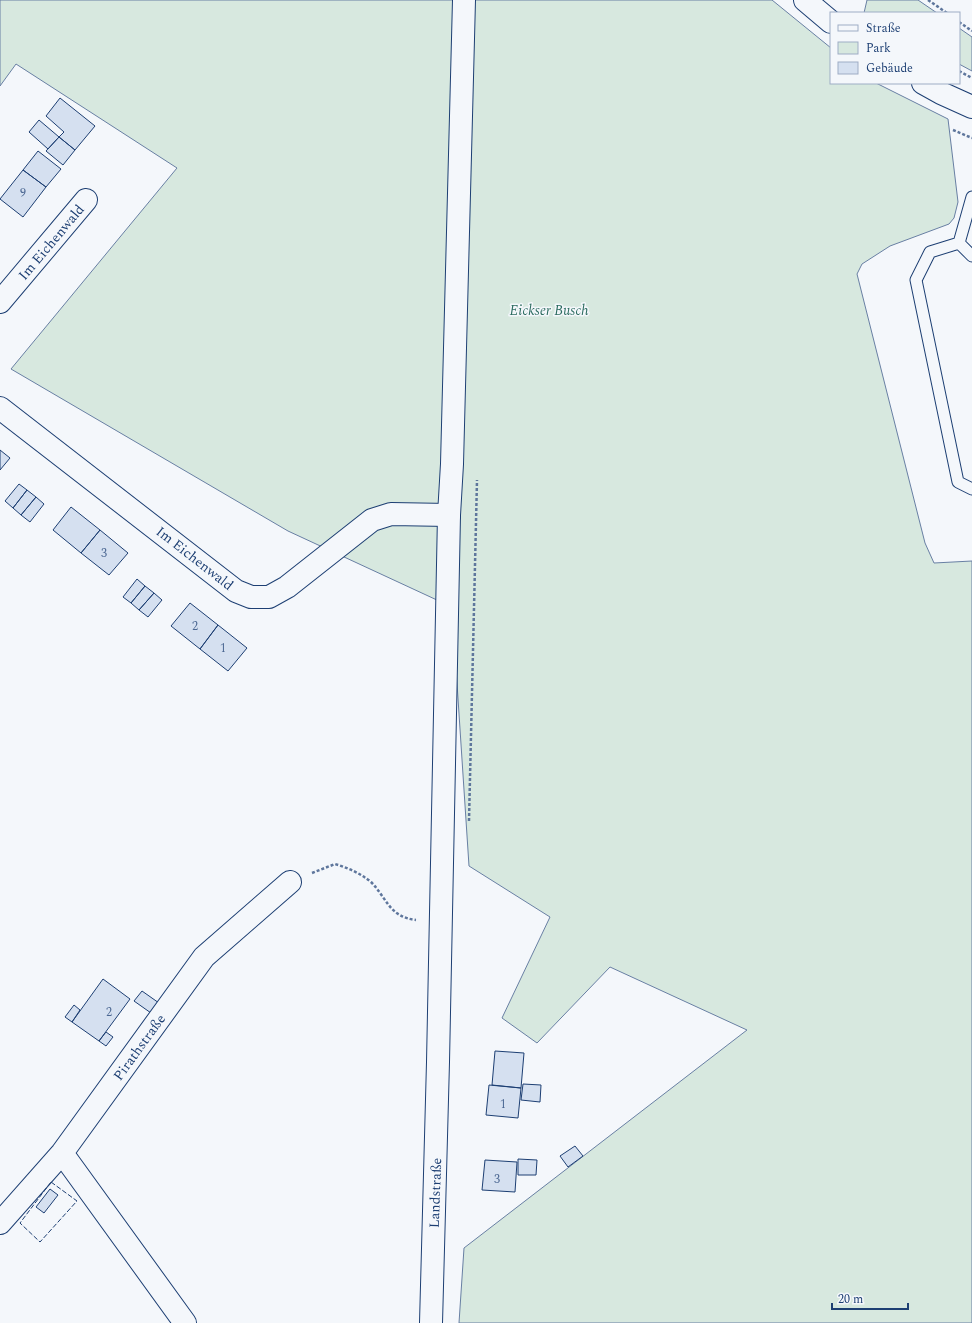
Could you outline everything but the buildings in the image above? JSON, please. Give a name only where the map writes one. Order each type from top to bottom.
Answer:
[{"type":"main road","name":"Landstraße","points":[[431,1323],[449,514],[452,464],[464,0]]},
{"type":"main road","points":[[805,0],[830,21]]},
{"type":"main road","points":[[925,84],[972,107]]},
{"type":"main road","name":"Im Eichenwald","points":[[0,302],[86,200]]},
{"type":"main road","name":"Im Eichenwald","points":[[0,408],[236,591],[251,597],[269,597],[287,587],[372,520],[391,514],[449,514]]},
{"type":"main road","name":"Pirathstraße","points":[[0,1223],[62,1153],[204,957],[290,882]]},
{"type":"main road","points":[[62,1153],[185,1323]]},
{"type":"lane","points":[[960,243],[972,197]]},
{"type":"lane","points":[[960,243],[972,256]]},
{"type":"lane","points":[[960,243],[930,252],[916,280],[958,482],[972,489]]},
{"type":"path","points":[[928,0],[946,12]]},
{"type":"path","points":[[960,23],[972,31]]},
{"type":"path","points":[[960,72],[972,78]]},
{"type":"path","points":[[953,130],[972,138]]},
{"type":"path","points":[[290,882],[335,864],[354,870],[371,883],[390,908],[406,919],[441,923]]},
{"type":"green space","name":"Eickser Busch","points":[[0,0],[772,0],[830,47],[830,84],[878,84],[948,119],[958,202],[954,218],[949,224],[890,246],[862,264],[857,274],[925,543],[934,563],[972,561],[972,1323],[459,1323],[464,1248],[747,1030],[610,967],[537,1043],[502,1018],[550,917],[469,866],[452,607],[288,531],[11,369],[177,168],[16,64],[0,86]]},
{"type":"green space","points":[[867,0],[918,0],[936,12],[864,12]]},
{"type":"green space","points":[[960,29],[972,37],[972,71],[960,65]]},
{"type":"fence","points":[[51,1182],[77,1201],[40,1242],[20,1223],[51,1182]]}]
